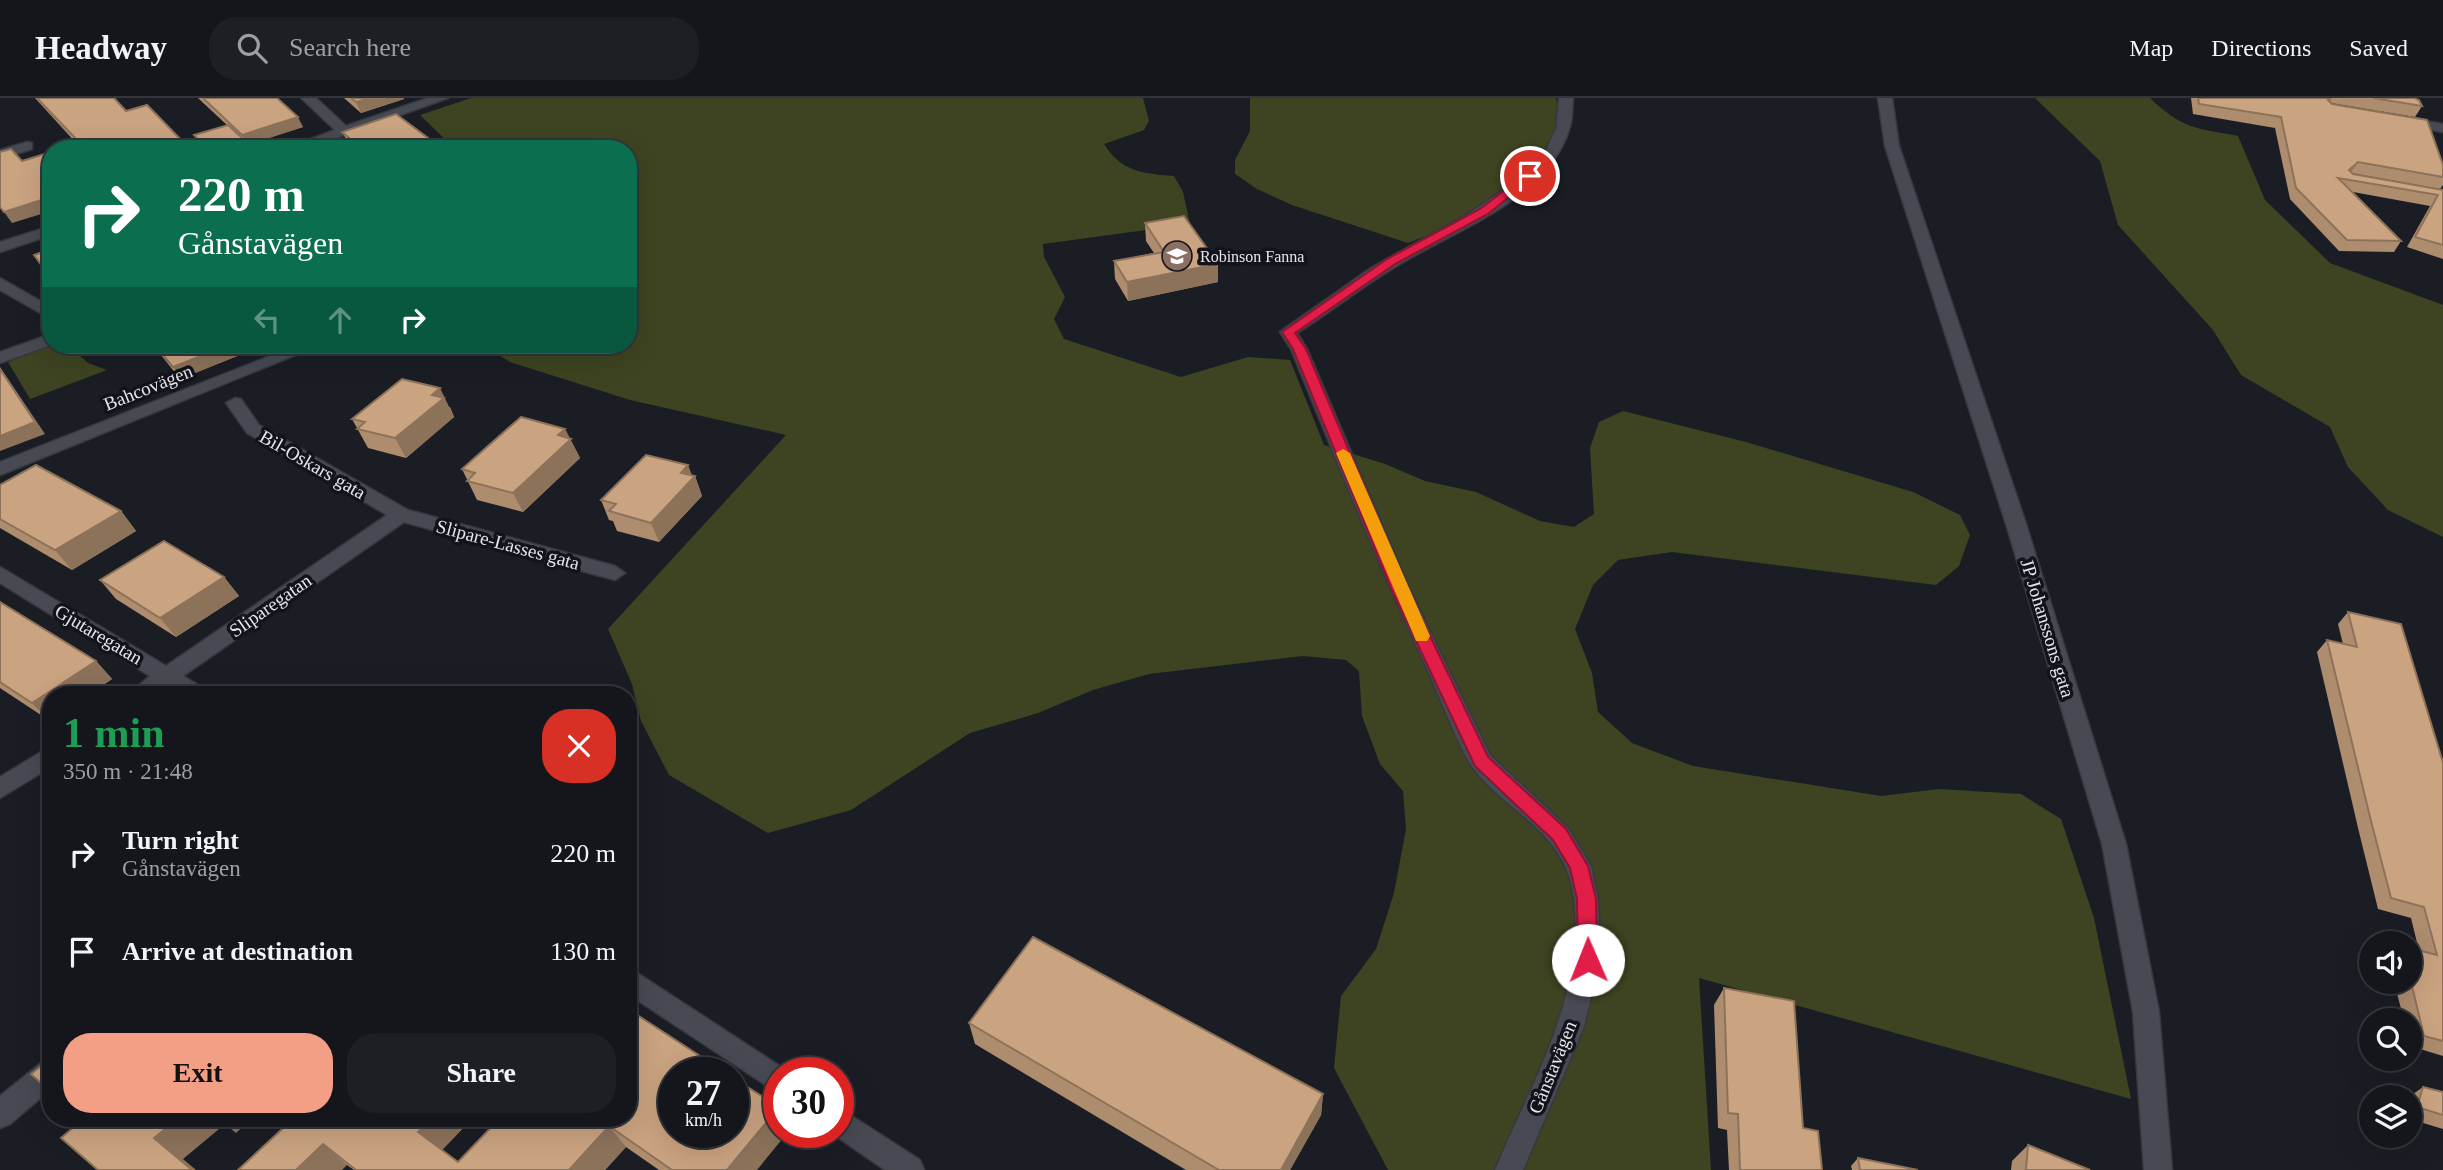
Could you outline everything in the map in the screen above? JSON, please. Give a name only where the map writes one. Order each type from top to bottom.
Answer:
[{"type":"street","points":[[308,98],[344,131]]},
{"type":"street","points":[[318,140],[441,98]]},
{"type":"street","name":"Gånstavägen","points":[[1509,1170],[1570,1029],[1588,960],[1586,899],[1579,866],[1560,835],[1481,761],[1400,590],[1299,349],[1288,332],[1391,262],[1472,218],[1518,187],[1542,166],[1560,143],[1567,123],[1566,98]]},
{"type":"street","name":"JP Johanssons gata","points":[[1885,98],[1892,146],[2016,524],[2114,844],[2146,1012],[2158,1170]]},
{"type":"street","points":[[2381,118],[2443,128]]},
{"type":"street","points":[[0,155],[27,146]]},
{"type":"street","points":[[0,247],[42,233]]},
{"type":"street","points":[[0,283],[42,309]]},
{"type":"street","points":[[0,358],[42,342]]},
{"type":"street","name":"Bahcovägen","points":[[0,469],[289,354]]},
{"type":"street","name":"Bil-Oskars gata","points":[[235,403],[253,429],[401,515]]},
{"type":"street","name":"Slipare-Lasses gata","points":[[401,515],[615,573]]},
{"type":"street","name":"Sliparegatan","points":[[152,686],[401,515]]},
{"type":"street","name":"Gjutaregatan","points":[[0,574],[183,686]]},
{"type":"street","points":[[0,789],[42,761]]},
{"type":"street","points":[[637,985],[763,1070]]},
{"type":"street","points":[[0,1114],[42,1079]]},
{"type":"street","points":[[854,1132],[910,1170]]},
{"type":"green space","points":[[471,98],[1143,98],[1149,121],[1144,130],[1104,144],[1118,161],[1134,170],[1174,176],[1183,192],[1190,224],[1043,244],[1044,257],[1065,297],[1054,319],[1064,339],[1181,377],[1248,357],[1290,360],[1324,445],[1385,464],[1425,481],[1476,492],[1540,521],[1574,527],[1594,514],[1590,448],[1599,422],[1623,411],[1746,442],[1913,492],[1960,515],[1970,535],[1959,566],[1936,585],[1672,552],[1618,560],[1593,585],[1575,629],[1592,673],[1598,712],[1632,743],[1693,766],[1881,796],[1939,789],[2021,794],[2061,819],[2094,918],[2131,1099],[1699,978],[1711,1170],[1388,1170],[1334,1068],[1341,996],[1376,949],[1394,893],[1406,829],[1403,791],[1380,764],[1362,716],[1359,671],[1346,660],[1303,656],[1149,674],[1093,690],[1038,713],[970,733],[851,810],[768,833],[669,775],[641,721],[637,705],[637,686],[632,686],[608,629],[786,435],[630,400],[510,362],[497,354],[637,354],[637,140],[446,140],[420,115]]},
{"type":"green space","points":[[1250,98],[1556,98],[1560,121],[1552,141],[1536,164],[1476,208],[1431,234],[1408,243],[1292,205],[1257,189],[1235,174],[1235,160],[1250,131]]},
{"type":"green space","points":[[2035,98],[2150,98],[2171,116],[2190,126],[2238,136],[2265,200],[2330,263],[2443,305],[2443,537],[2388,510],[2348,467],[2330,427],[2241,375],[2213,330],[2118,225],[2100,161]]},
{"type":"green space","points":[[42,349],[42,354],[78,354],[88,363],[107,370],[30,399],[8,362]]},
{"type":"building","points":[[37,98],[114,98],[126,111],[147,105],[181,140],[77,140]]},
{"type":"building","points":[[203,98],[277,98],[298,117],[242,135]]},
{"type":"building","points":[[351,98],[370,98],[356,102]]},
{"type":"building","points":[[2198,98],[2331,98],[2328,100],[2332,104],[2427,120],[2443,165],[2443,177],[2358,162],[2349,170],[2353,174],[2443,190],[2443,245],[2415,237],[2438,195],[2338,178],[2401,241],[2347,240],[2296,188],[2281,117],[2199,104]]},
{"type":"building","points":[[2373,98],[2415,98],[2422,106]]},
{"type":"building","points":[[396,114],[431,140],[352,140],[342,132]]},
{"type":"building","points":[[228,125],[244,140],[199,140],[194,135]]},
{"type":"building","points":[[11,149],[22,161],[42,155],[42,200],[4,212],[0,207],[0,152]]},
{"type":"building","points":[[1184,216],[1218,264],[1127,282],[1114,261],[1164,252],[1145,223]]},
{"type":"building","points":[[42,252],[42,266],[34,255]]},
{"type":"building","points":[[162,354],[206,354],[173,367]]},
{"type":"building","points":[[0,369],[35,422],[0,436]]},
{"type":"building","points":[[402,379],[440,388],[432,395],[444,398],[395,438],[357,429],[365,422],[352,419]]},
{"type":"building","points":[[521,417],[565,429],[558,435],[571,439],[513,493],[467,481],[475,473],[462,469]]},
{"type":"building","points":[[646,455],[688,465],[681,473],[695,476],[651,523],[609,511],[616,504],[601,500]]},
{"type":"building","points":[[36,465],[121,511],[55,550],[0,519],[0,485]]},
{"type":"building","points":[[164,541],[224,577],[160,618],[100,580]]},
{"type":"building","points":[[0,602],[96,661],[58,686],[42,686],[42,696],[32,703],[0,682]]},
{"type":"building","points":[[2348,612],[2401,624],[2443,763],[2443,1041],[2424,1036],[2422,1008],[2417,1008],[2414,994],[2422,994],[2422,951],[2437,955],[2424,907],[2391,898],[2327,640],[2357,647]]},
{"type":"building","points":[[1033,937],[1323,1094],[1281,1170],[1219,1170],[969,1023]]},
{"type":"building","points":[[1724,988],[1794,1001],[1803,1128],[1818,1131],[1822,1170],[1740,1170],[1738,1114],[1728,1113]]},
{"type":"building","points":[[637,1015],[702,1057],[658,1057],[658,1148],[745,1148],[727,1170],[672,1170],[610,1127],[637,1127]]},
{"type":"building","points":[[42,1065],[42,1084],[31,1074]]},
{"type":"building","points":[[2423,1087],[2443,1092],[2443,1115],[2422,1109]]},
{"type":"building","points":[[749,1088],[763,1097],[763,1126],[749,1143]]},
{"type":"building","points":[[74,1127],[168,1127],[154,1138],[192,1170],[98,1170],[61,1138]]},
{"type":"building","points":[[284,1127],[423,1127],[418,1132],[458,1162],[491,1127],[608,1127],[569,1170],[356,1170],[323,1144],[296,1170],[238,1170]]},
{"type":"building","points":[[2028,1145],[2090,1170],[2026,1170]]},
{"type":"building","points":[[1858,1158],[1918,1170],[1860,1170]]},
{"type":"slow traffic","points":[[1343,453],[1422,636]]},
{"type":"place","name":"Robinson Fanna","points":[[1177,256]]},
{"type":"route","points":[[1530,176],[1484,211],[1391,262],[1288,332],[1299,349],[1400,590],[1481,761],[1530,804],[1560,835],[1579,866],[1586,899],[1588,960]]}]
